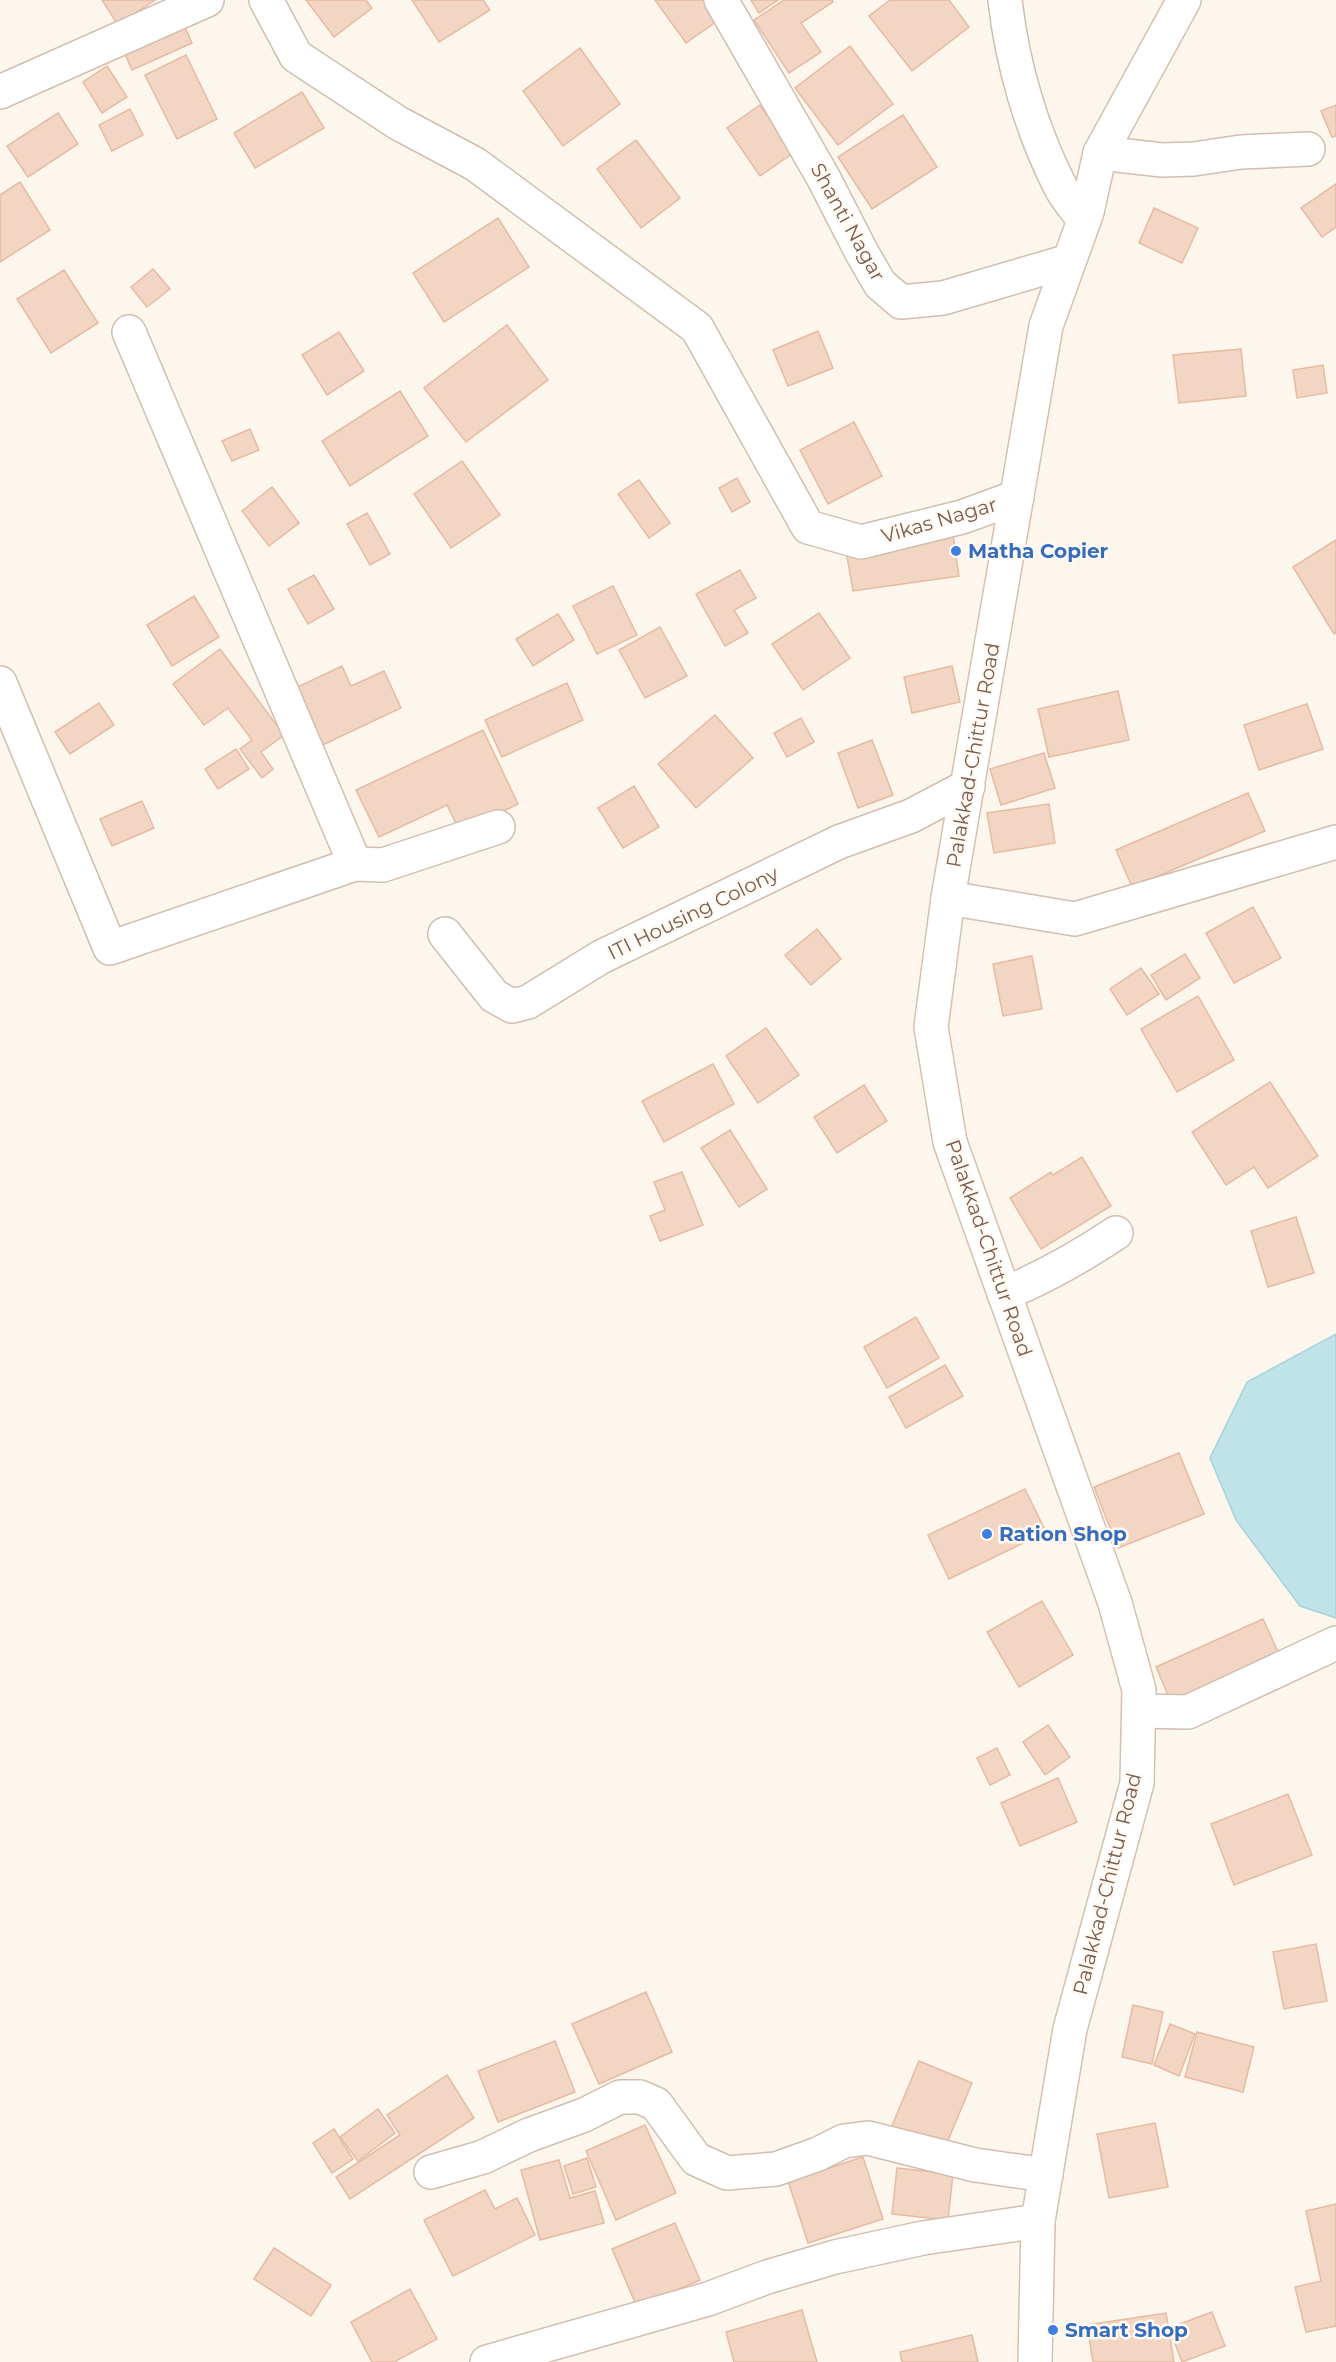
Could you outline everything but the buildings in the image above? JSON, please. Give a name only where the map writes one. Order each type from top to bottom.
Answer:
[{"type":"street","points":[[0,92],[207,0]]},
{"type":"street","name":"Vikas Nagar","points":[[266,0],[296,56],[398,123],[476,164],[697,327],[808,527],[861,543],[962,517],[1017,497]]},
{"type":"street","name":"Shanti Nagar","points":[[721,0],[880,284],[902,302],[943,298],[1069,261]]},
{"type":"street","points":[[1005,0],[1018,72],[1038,134],[1061,187],[1084,220]]},
{"type":"street","name":"Palakkad-Chittur Road","points":[[1035,2362],[1038,2221],[1070,2029],[1137,1783],[1139,1690],[1114,1603],[950,1142],[931,1027],[948,898],[1046,326],[1084,220],[1100,153],[1184,0]]},
{"type":"street","points":[[1100,153],[1162,160],[1194,159],[1241,152],[1308,149]]},
{"type":"street","points":[[129,332],[355,864]]},
{"type":"street","points":[[0,683],[110,948],[355,864],[382,865],[498,827]]},
{"type":"street","name":"ITI Housing Colony","points":[[445,934],[494,996],[512,1006],[528,1002],[601,957],[839,842],[911,816],[968,786]]},
{"type":"street","points":[[948,898],[1075,920],[1336,842]]},
{"type":"street","points":[[1004,1294],[1040,1280],[1116,1233]]},
{"type":"street","points":[[1139,1711],[1188,1712],[1336,1643]]},
{"type":"street","points":[[431,2172],[483,2157],[529,2135],[584,2115],[620,2097],[640,2097],[656,2104],[696,2159],[727,2173],[776,2169],[818,2154],[843,2141],[868,2138],[975,2165],[1046,2175]]},
{"type":"street","points":[[486,2362],[708,2299],[767,2277],[835,2257],[923,2238],[1038,2221]]},
{"type":"street","points":[[486,2362],[618,2323]]},
{"type":"water","points":[[1336,1334],[1336,1618],[1300,1606],[1236,1520],[1210,1458],[1247,1382]]},
{"type":"place","name":"Matha Copier","points":[[956,551]]},
{"type":"place","name":"Ration Shop","points":[[987,1534]]},
{"type":"place","name":"Smart Shop","points":[[1053,2330]]}]
